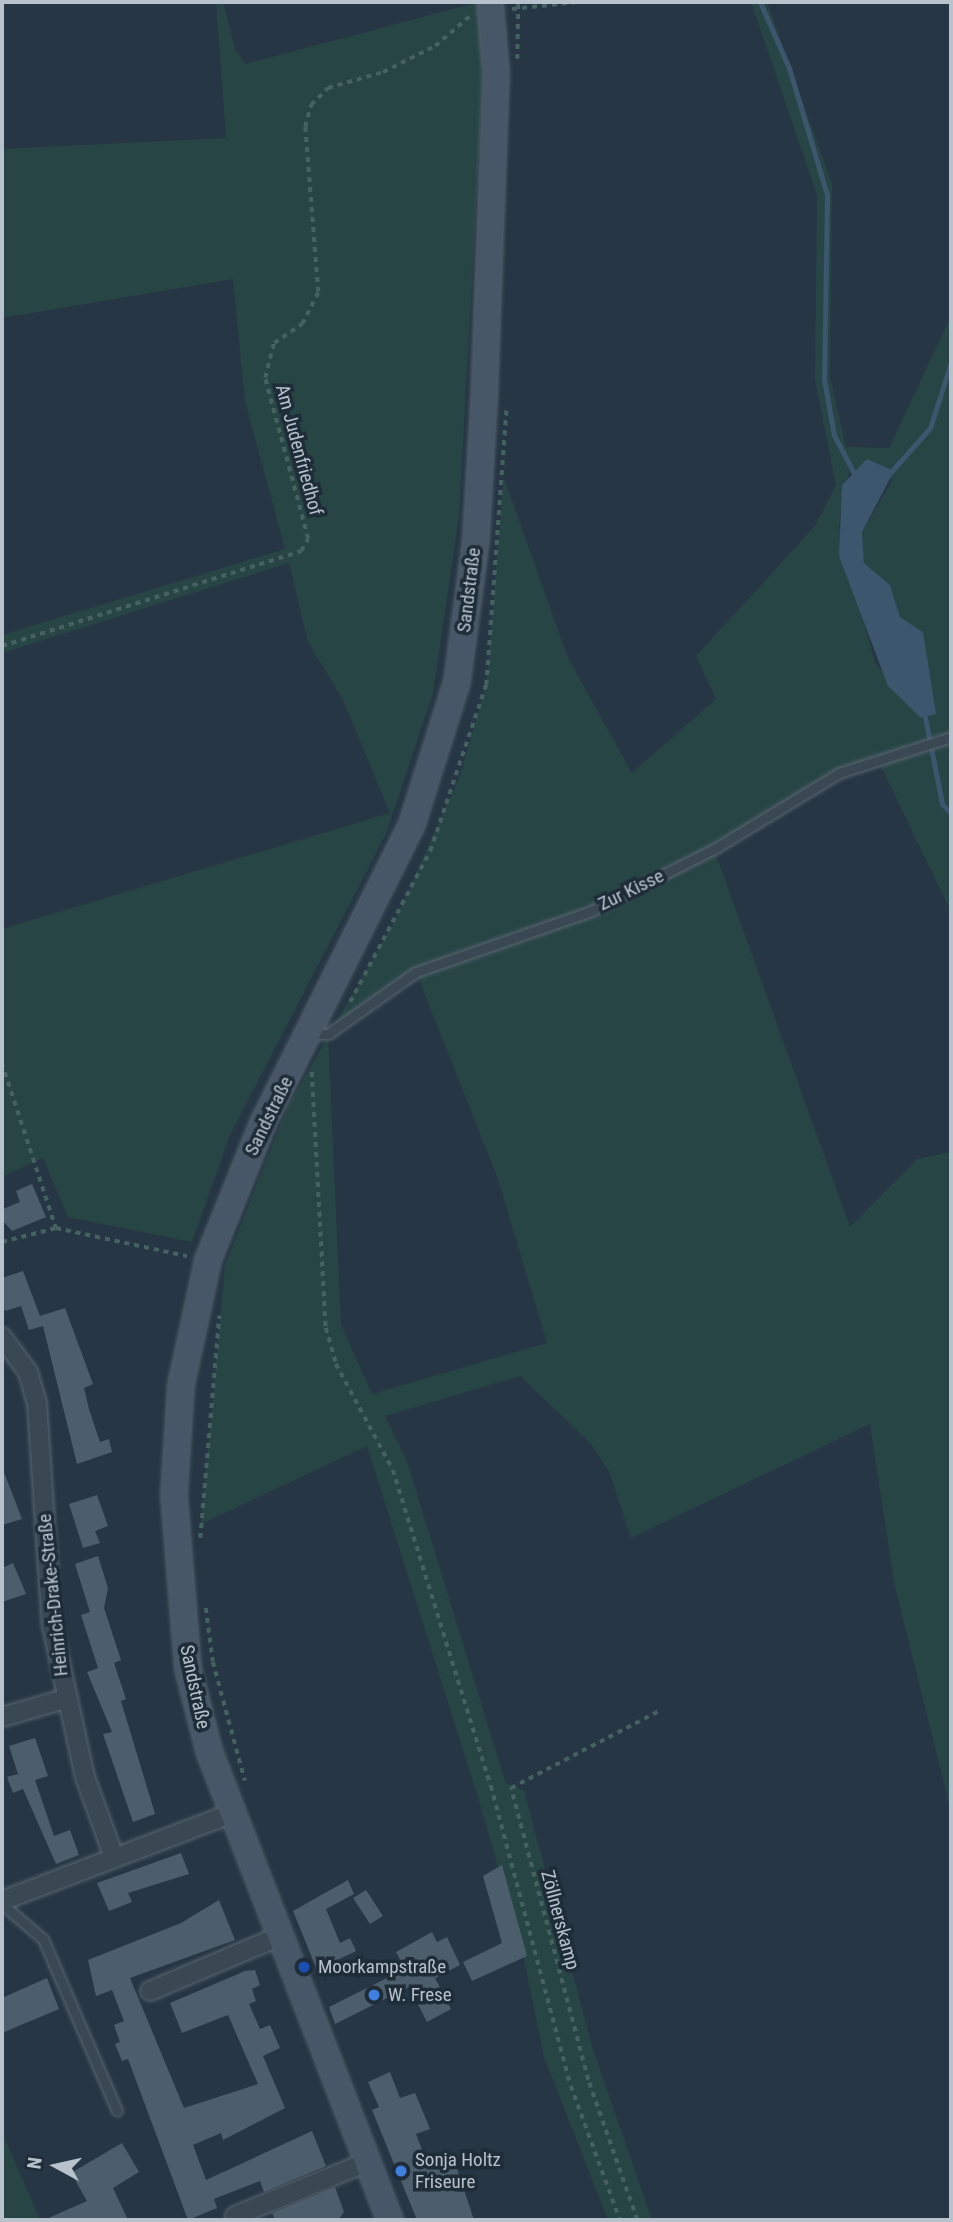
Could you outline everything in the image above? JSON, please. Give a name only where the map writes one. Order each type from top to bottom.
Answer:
[{"type":"main road","name":"Sandstraße","points":[[390,2220],[230,1814],[188,1669],[175,1563],[181,1385],[208,1260],[263,1123],[412,824],[457,682],[476,539],[484,402],[496,72],[491,6]]},
{"type":"street","name":"Heinrich-Drake-Straße","points":[[2,1336],[28,1372],[37,1403],[51,1613],[65,1699],[114,1857]]},
{"type":"street","points":[[2,1717],[65,1699]]},
{"type":"street","points":[[2,1902],[230,1814]]},
{"type":"street","points":[[149,1991],[278,1937]]},
{"type":"street","points":[[235,2216],[367,2162]]},
{"type":"lane","name":"Zur Kisse","points":[[309,1034],[328,1034],[416,972],[591,911],[714,849],[839,773],[904,748],[951,737]]},
{"type":"lane","points":[[2,1902],[43,1939],[117,2111]]},
{"type":"path","points":[[518,2],[519,9],[578,2]]},
{"type":"path","name":"Am Judenfriedhof","points":[[2,646],[245,573],[301,551],[307,539],[265,379],[274,343],[302,324],[318,292],[305,127],[311,105],[328,88],[383,72],[435,46],[480,9],[491,6]]},
{"type":"path","points":[[348,1006],[430,851]]},
{"type":"path","points":[[2,1063],[56,1228]]},
{"type":"path","points":[[312,1063],[326,1328],[336,1364],[393,1470],[491,1786],[571,2086],[620,2220]]},
{"type":"path","points":[[2,1242],[56,1228],[208,1260]]},
{"type":"path","points":[[200,1548],[219,1309]]},
{"type":"path","points":[[205,1598],[213,1662],[249,1794]]},
{"type":"path","name":"Zöllnerskamp","points":[[637,2220],[588,2080],[511,1788],[661,1710]]},
{"type":"green space","points":[[216,2],[223,2],[235,49],[246,64],[479,2],[483,77],[459,516],[433,693],[386,834],[230,1135],[192,1242],[68,1217],[43,1158],[2,1177],[2,929],[390,813],[343,700],[308,642],[289,563],[2,653],[2,635],[285,549],[245,401],[233,279],[2,318],[2,149],[226,138]]},
{"type":"green space","points":[[751,2],[767,2],[832,184],[830,377],[846,447],[889,448],[951,316],[951,912],[877,758],[839,773],[714,849],[850,1227],[917,1159],[951,1152],[951,1812],[894,1582],[870,1424],[631,1538],[609,1471],[591,1444],[520,1376],[385,1416],[407,1461],[506,1784],[524,1790],[592,2046],[652,2220],[608,2220],[544,2057],[523,1955],[481,1807],[367,1446],[201,1524],[225,1265],[287,1108],[328,1036],[341,1325],[372,1394],[547,1343],[498,1179],[416,972],[331,1032],[395,920],[460,776],[486,685],[504,478],[568,658],[632,773],[716,699],[696,656],[815,526],[836,485],[815,380],[817,195]],"holes":[[[851,472],[893,479],[862,532],[864,563],[890,585],[900,617],[923,632],[935,714],[921,717],[875,663],[839,528],[843,485]]]},
{"type":"green space","points":[[2,2132],[40,2220],[2,2220]]},
{"type":"water","points":[[867,459],[894,471],[862,532],[864,563],[890,585],[900,617],[923,632],[936,714],[921,718],[888,686],[839,556],[842,485]]},
{"type":"building","points":[[32,1184],[46,1217],[12,1231],[2,1220],[3,1209],[20,1202],[16,1191]]},
{"type":"building","points":[[23,1271],[40,1316],[65,1308],[93,1384],[84,1388],[89,1409],[100,1442],[109,1439],[112,1452],[77,1464],[43,1326],[29,1330],[21,1306],[5,1311],[2,1301],[2,1278]]},
{"type":"building","points":[[2,1467],[22,1519],[2,1525]]},
{"type":"building","points":[[97,1495],[108,1526],[95,1531],[100,1543],[83,1548],[69,1504]]},
{"type":"building","points":[[98,1556],[108,1588],[104,1608],[121,1660],[114,1663],[126,1699],[121,1701],[155,1814],[133,1822],[103,1734],[112,1732],[87,1672],[98,1668],[81,1615],[90,1612],[75,1564]]},
{"type":"building","points":[[13,1563],[26,1594],[2,1602],[2,1568]]},
{"type":"building","points":[[35,1738],[48,1776],[35,1780],[54,1836],[70,1830],[79,1855],[56,1864],[23,1789],[13,1793],[7,1777],[18,1774],[9,1746]]},
{"type":"building","points":[[181,1853],[189,1874],[128,1893],[132,1902],[109,1911],[97,1883]]},
{"type":"building","points":[[502,1865],[527,1956],[472,1981],[463,1962],[502,1943],[483,1876]]},
{"type":"building","points":[[348,1880],[354,1894],[326,1909],[340,1943],[350,1938],[356,1951],[317,1970],[293,1911]]},
{"type":"building","points":[[366,1890],[383,1916],[370,1924],[353,1898]]},
{"type":"building","points":[[219,1900],[235,1940],[130,1978],[184,2108],[258,2084],[228,2015],[182,2033],[170,2003],[245,1971],[255,1970],[260,1985],[252,1989],[256,2001],[249,2004],[260,2029],[270,2025],[280,2048],[263,2056],[285,2108],[223,2140],[221,2133],[193,2145],[206,2180],[312,2131],[326,2166],[264,2192],[260,2181],[214,2199],[217,2208],[188,2220],[128,2059],[122,2061],[115,2044],[120,2042],[114,2025],[124,2021],[112,1990],[96,1996],[88,1960],[181,1923]]},
{"type":"building","points":[[432,1932],[437,1942],[447,1937],[460,1965],[435,1978],[451,2009],[427,2022],[409,1987],[335,2024],[329,2007],[405,1969],[396,1952]]},
{"type":"building","points":[[47,1978],[59,2009],[2,2033],[2,1998]]},
{"type":"building","points":[[390,2072],[400,2098],[415,2093],[430,2129],[416,2134],[427,2163],[452,2153],[474,2220],[417,2220],[372,2110],[379,2107],[368,2082]]},
{"type":"building","points":[[122,2143],[139,2172],[113,2188],[128,2220],[44,2220],[87,2201],[71,2173]]},
{"type":"building","points":[[335,2187],[344,2212],[338,2220],[275,2220],[272,2213]]},
{"type":"waterway","points":[[760,2],[789,68],[827,195],[824,379],[834,435],[856,477]]},
{"type":"waterway","points":[[890,473],[930,428],[951,362]]},
{"type":"waterway","points":[[924,712],[942,804],[951,813]]},
{"type":"place","name":"Moorkampstraße","points":[[304,1967]]},
{"type":"place","name":"W. Frese","points":[[374,1995]]},
{"type":"place","name":"Sonja Holtz Friseure","points":[[401,2171]]}]
